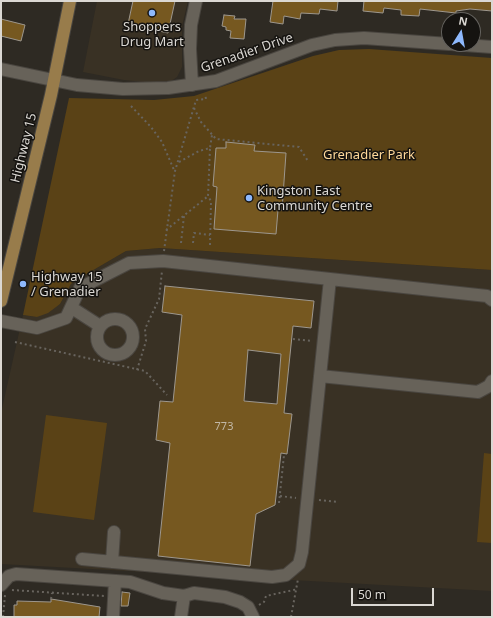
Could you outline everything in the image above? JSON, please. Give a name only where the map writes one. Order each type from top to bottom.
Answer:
[{"type":"main road","name":"Highway 15","points":[[1,301],[54,81],[70,1]]},
{"type":"street","points":[[192,85],[190,49],[191,25],[196,1]]},
{"type":"street","name":"Grenadier Drive","points":[[1,69],[77,85],[123,90],[192,85],[216,81],[312,45],[335,40],[364,38],[441,43]]},
{"type":"street","name":"Grenadier Drive","points":[[481,46],[492,47]]},
{"type":"street","points":[[1,321],[37,328],[66,318],[72,308],[80,288],[129,262],[163,261],[330,278],[487,296],[492,300]]},
{"type":"street","points":[[82,559],[272,577],[286,575],[299,564],[302,552],[330,278]]},
{"type":"street","points":[[72,308],[100,326]]},
{"type":"street","points":[[320,376],[478,392],[489,386],[492,381]]},
{"type":"street","points":[[112,562],[114,532]]},
{"type":"street","points":[[1,585],[9,576],[16,574],[130,582],[163,593],[184,596],[194,593],[224,597],[240,602],[254,612]]},
{"type":"street","points":[[113,617],[115,581]]},
{"type":"street","points":[[181,617],[184,596]]},
{"type":"path","points":[[137,370],[146,341],[145,329],[159,299],[166,230],[175,171],[196,100],[206,98],[204,83]]},
{"type":"path","points":[[132,106],[162,142],[175,171]]},
{"type":"path","points":[[194,107],[202,122],[216,139],[299,147],[308,160]]},
{"type":"path","points":[[210,245],[211,201],[208,196],[212,135]]},
{"type":"path","points":[[178,162],[199,151],[210,148]]},
{"type":"path","points":[[166,230],[208,196]]},
{"type":"path","points":[[181,244],[184,216]]},
{"type":"path","points":[[193,243],[194,233],[210,235]]},
{"type":"path","points":[[15,342],[145,371],[167,395]]},
{"type":"path","points":[[279,503],[284,456]]},
{"type":"path","points":[[291,617],[298,589],[299,564]]},
{"type":"path","points":[[254,612],[264,602],[266,596],[298,589]]},
{"type":"path","points":[[3,617],[5,590],[106,596]]},
{"type":"path","points":[[51,599],[52,593]]},
{"type":"shaded area","points":[[97,1],[188,1],[182,26],[182,67],[177,77],[170,82],[153,83],[124,80],[83,72]]},
{"type":"shaded area","points":[[160,248],[492,270],[492,591],[1,564],[1,413],[23,315],[37,317],[60,304],[71,284],[126,251]]},
{"type":"green space","name":"Grenadier Park","points":[[369,49],[492,58],[492,270],[160,248],[126,251],[71,284],[60,304],[48,313],[37,317],[23,315],[69,98],[154,100],[194,96],[313,56],[339,50]]},
{"type":"green space","points":[[46,415],[107,423],[94,520],[33,512]]},
{"type":"green space","points":[[484,453],[492,454],[492,543],[477,542]]},
{"type":"building","name":"Shoppers Drug Mart","points":[[133,1],[175,1],[168,33],[128,24]]},
{"type":"building","points":[[273,1],[338,1],[337,11],[320,9],[319,14],[301,13],[300,19],[284,16],[283,24],[270,22]]},
{"type":"building","points":[[364,1],[492,1],[492,11],[470,9],[447,12],[420,9],[419,16],[401,15],[401,10],[384,8],[383,13],[363,11]]},
{"type":"building","points":[[224,15],[235,16],[234,19],[246,19],[244,39],[230,38],[231,31],[226,30],[226,27],[222,26]]},
{"type":"building","points":[[1,19],[25,25],[21,41],[1,36]]},
{"type":"building","name":"Kingston East Community Centre","points":[[226,142],[255,145],[254,151],[286,153],[282,210],[278,210],[276,234],[214,229],[217,187],[213,186],[216,148],[226,148]]},
{"type":"building","points":[[165,286],[314,301],[311,328],[293,326],[284,413],[292,414],[287,454],[281,453],[275,505],[256,514],[250,566],[158,556],[170,443],[156,440],[160,401],[173,402],[182,315],[162,312]],"holes":[[[248,350],[281,354],[277,404],[244,401]]]},
{"type":"building","points":[[122,592],[130,593],[128,606],[121,606]]},
{"type":"building","points":[[51,599],[100,607],[99,617],[14,617],[14,605],[17,605],[17,601],[51,602]]},
{"type":"place","name":"Shoppers Drug Mart","points":[[152,13]]},
{"type":"place","name":"Kingston East Community Centre","points":[[249,198]]},
{"type":"place","name":"Highway 15 / Grenadier","points":[[23,284]]}]
